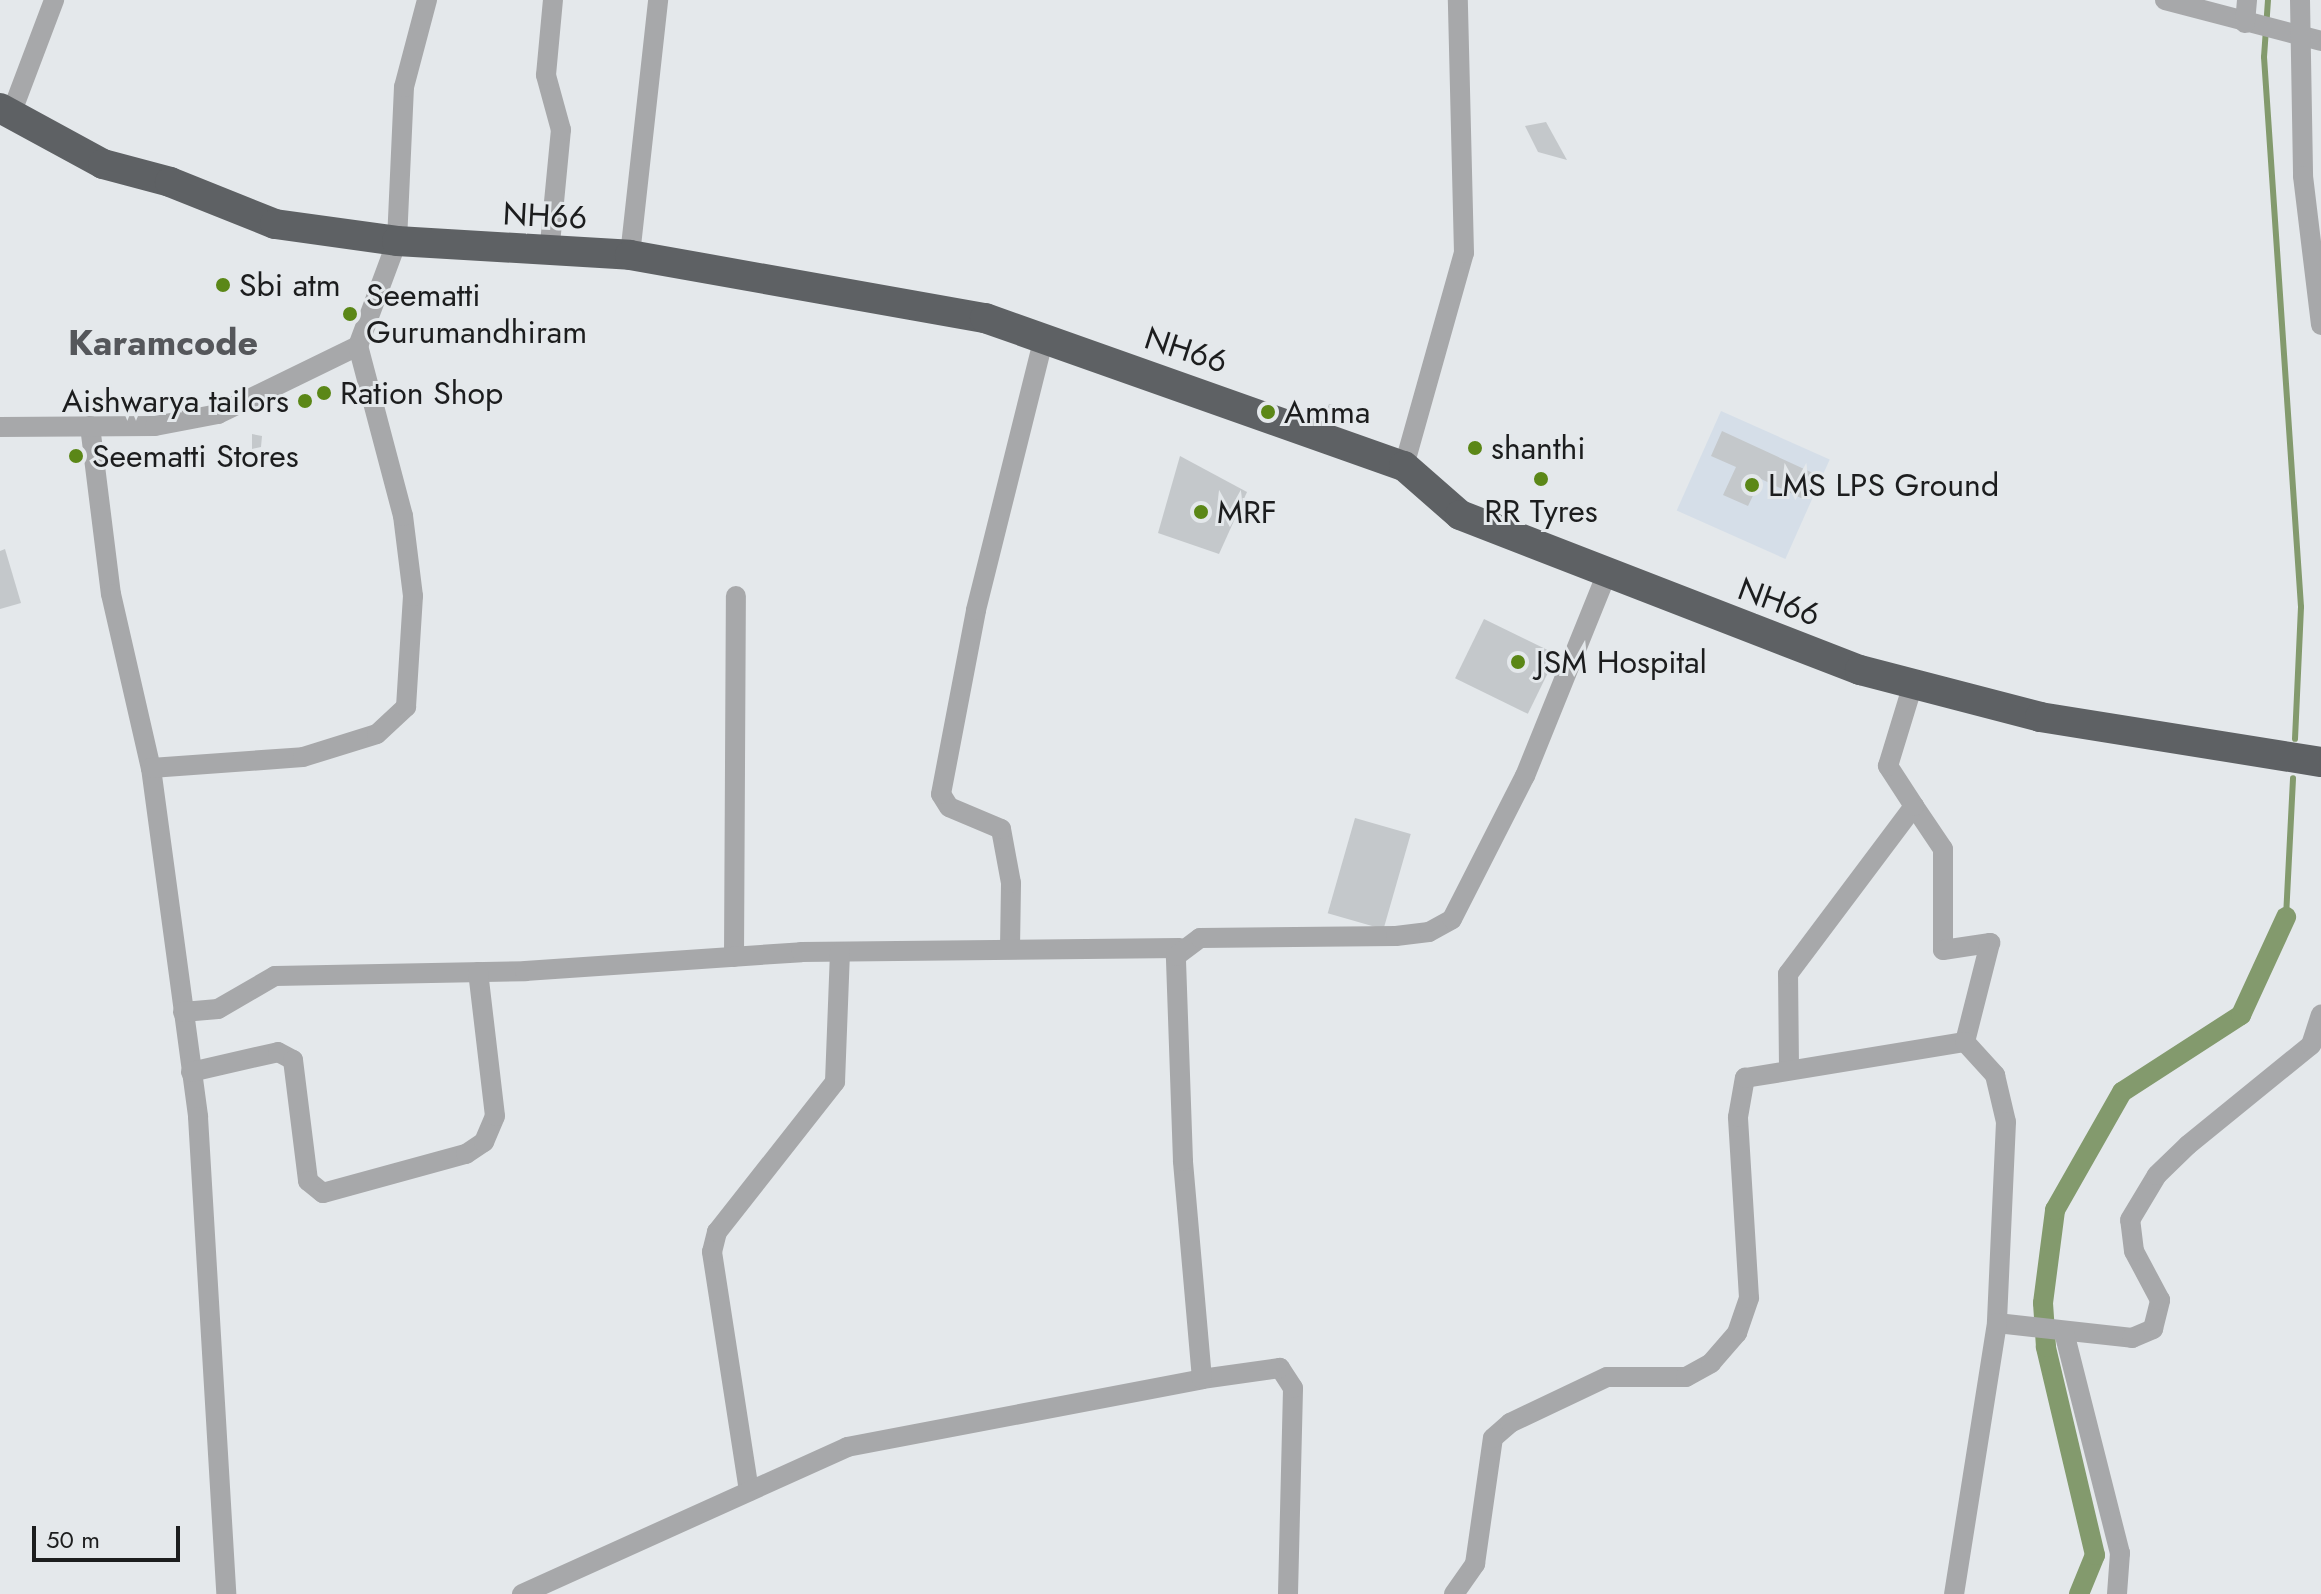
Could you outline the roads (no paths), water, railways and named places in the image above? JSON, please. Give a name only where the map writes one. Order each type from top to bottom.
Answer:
[{"type":"highway","name":"NH66","points":[[5,111],[103,164],[275,224],[397,241],[549,254],[630,255],[877,295],[1044,337],[1404,466],[1460,515],[1606,576],[1913,684],[2040,717],[2321,762]]},
{"type":"street","points":[[5,111],[54,0]]},
{"type":"street","points":[[549,254],[561,130],[546,75],[553,0]]},
{"type":"street","points":[[630,255],[658,0]]},
{"type":"street","points":[[1404,466],[1464,253],[1458,0]]},
{"type":"street","points":[[2165,0],[2250,25],[2321,41]]},
{"type":"street","points":[[2247,0],[2250,25]]},
{"type":"street","points":[[2300,0],[2295,35],[2303,176],[2321,325]]},
{"type":"street","points":[[151,768],[303,757],[377,734],[406,707],[413,596],[405,529],[358,346],[397,241],[404,87],[424,1]]},
{"type":"street","points":[[1010,948],[1011,883],[1001,829],[949,807],[941,794],[976,610],[1044,337]]},
{"type":"street","points":[[0,427],[155,426],[218,414],[358,346]]},
{"type":"street","points":[[90,426],[111,594],[151,768],[191,1072],[226,1594]]},
{"type":"street","points":[[183,1012],[218,1009],[275,976],[478,972],[840,952],[1180,948],[1227,936],[1396,936],[1429,932],[1452,919],[1525,776],[1606,576]]},
{"type":"street","points":[[734,957],[736,596]]},
{"type":"street","points":[[1913,684],[1888,766],[1943,849],[1943,950],[1990,943],[1965,1042]]},
{"type":"street","points":[[1789,1067],[1788,974],[1914,806]]},
{"type":"street","points":[[1180,948],[1175,975],[1182,1146],[1202,1379]]},
{"type":"street","points":[[749,1491],[712,1252],[717,1232],[835,1082],[840,952]]},
{"type":"street","points":[[191,1072],[278,1052],[293,1060],[308,1181],[323,1193],[466,1154],[484,1142],[495,1116],[478,972]]},
{"type":"street","points":[[1997,1323],[2132,1338],[2153,1329],[2160,1300],[2134,1251],[2130,1220],[2157,1175],[2316,1047],[2321,1015]]},
{"type":"street","points":[[1454,1594],[1475,1564],[1493,1438],[1510,1423],[1607,1377],[1686,1377],[1711,1363],[1737,1333],[1749,1298],[1740,1090],[1754,1072],[1965,1042]]},
{"type":"street","points":[[1954,1594],[1997,1323],[2006,1122],[1995,1075],[1965,1042]]},
{"type":"street","points":[[2059,1332],[2120,1553],[2117,1594]]},
{"type":"street","points":[[522,1594],[847,1447],[1202,1379],[1280,1368],[1293,1388],[1288,1594]]},
{"type":"waterway","points":[[2268,0],[2264,57],[2301,607],[2295,739]]},
{"type":"waterway","points":[[2286,917],[2293,778]]},
{"type":"waterway","points":[[2079,1594],[2095,1555],[2046,1347],[2043,1303],[2055,1210],[2122,1092],[2241,1015],[2286,917]]},
{"type":"place","name":"Sbi atm","points":[[223,285]]},
{"type":"place","name":"Seematti Gurumandhiram","points":[[350,314]]},
{"type":"place","name":"Ration Shop","points":[[324,393]]},
{"type":"place","name":"Aishwarya tailors","points":[[305,401]]},
{"type":"place","name":"Amma","points":[[1268,412]]},
{"type":"place","name":"shanthi","points":[[1475,448]]},
{"type":"place","name":"Seematti Stores","points":[[76,456]]},
{"type":"place","name":"RR Tyres","points":[[1541,479]]},
{"type":"place","name":"LMS LPS Ground","points":[[1752,485]]},
{"type":"place","name":"MRF","points":[[1201,512]]},
{"type":"place","name":"JSM Hospital","points":[[1518,662]]},
{"type":"district","name":"Karamcode","points":[[163,343]]}]
